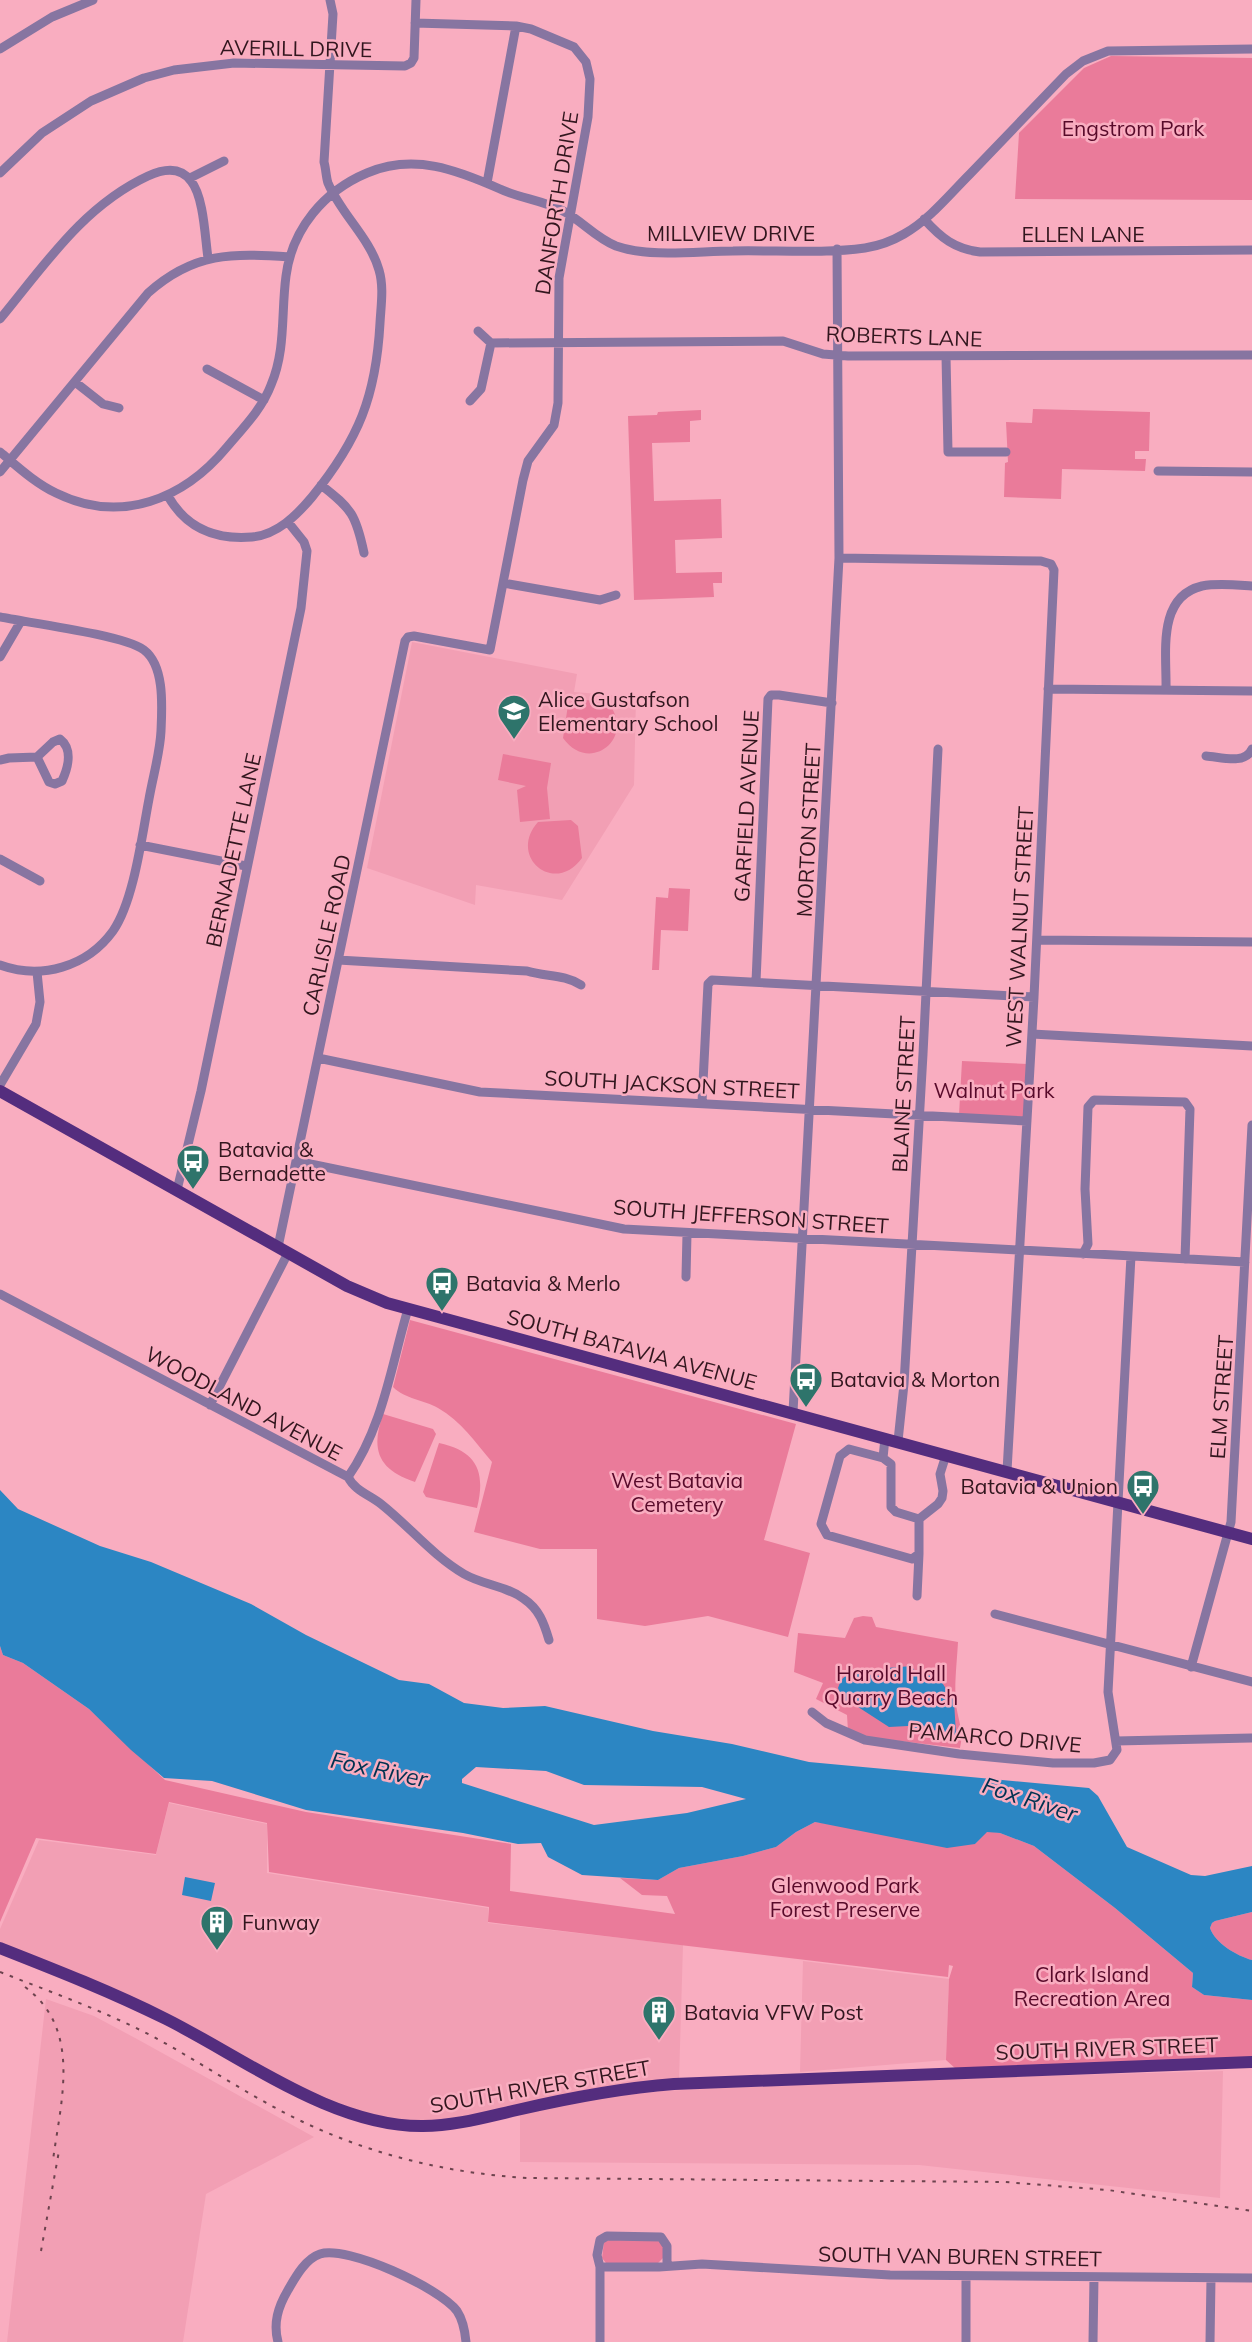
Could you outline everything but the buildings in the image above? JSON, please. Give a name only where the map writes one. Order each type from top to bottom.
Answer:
[{"type":"main road","name":"SOUTH BATAVIA AVENUE","points":[[0,1091],[367,1296],[1252,1539]]},
{"type":"main road","name":"SOUTH RIVER STREET","points":[[0,1948],[94,1985],[164,2018],[328,2106],[363,2119],[403,2125],[460,2123],[579,2096],[666,2084],[1252,2062]]},
{"type":"street","points":[[0,49],[52,18],[93,0]]},
{"type":"street","points":[[168,496],[179,514],[187,521],[218,536],[256,537],[275,530],[288,522],[321,485],[358,429],[372,387],[379,339],[382,284],[376,259],[333,192],[324,163],[332,14],[330,0]]},
{"type":"street","points":[[416,0],[415,23],[516,26],[487,183]]},
{"type":"street","name":"AVERILL DRIVE","points":[[1,173],[19,153],[67,115],[103,95],[144,78],[174,70],[234,63],[397,67],[411,63],[414,58],[415,23]]},
{"type":"street","name":"DANFORTH DRIVE","points":[[414,636],[490,650],[528,461],[554,425],[558,402],[559,278],[588,117],[590,79],[586,62],[574,47],[516,26]]},
{"type":"street","name":"MILLVIEW DRIVE","points":[[0,452],[52,491],[82,503],[124,506],[146,503],[168,496],[206,471],[264,400],[276,372],[280,356],[286,275],[301,229],[333,192],[364,174],[402,164],[444,167],[509,193],[548,203],[570,215],[602,239],[631,250],[837,249],[881,244],[904,234],[924,219],[1066,75],[1091,57],[1118,50],[1252,49]]},
{"type":"street","points":[[190,178],[224,161]]},
{"type":"street","points":[[0,319],[78,225],[109,198],[130,184],[157,172],[176,171],[190,178],[196,188],[208,258]]},
{"type":"street","name":"ELLEN LANE","points":[[924,219],[947,242],[980,252],[1252,250]]},
{"type":"street","name":"MORTON STREET","points":[[793,1412],[839,558],[837,249]]},
{"type":"street","points":[[0,472],[148,293],[175,272],[208,258],[242,254],[290,257]]},
{"type":"street","points":[[470,401],[481,388],[491,344],[478,331]]},
{"type":"street","name":"ROBERTS LANE","points":[[491,344],[783,341],[823,354],[839,356],[1252,355]]},
{"type":"street","points":[[946,356],[948,452],[1006,452]]},
{"type":"street","points":[[207,369],[264,400]]},
{"type":"street","points":[[75,382],[103,404],[119,408]]},
{"type":"street","points":[[1158,471],[1252,472]]},
{"type":"street","points":[[321,485],[345,504],[352,514],[358,525],[364,553]]},
{"type":"street","name":"BERNADETTE LANE","points":[[177,1190],[201,1091],[301,608],[307,551],[304,542],[288,522]]},
{"type":"street","name":"WEST WALNUT STREET","points":[[839,558],[1041,561],[1051,564],[1054,570],[1037,940],[1007,1471]]},
{"type":"street","points":[[503,583],[600,600],[616,595]]},
{"type":"street","points":[[1166,690],[1167,629],[1178,600],[1202,586],[1252,586]]},
{"type":"street","points":[[0,617],[121,640],[137,646],[152,657],[160,685],[160,740],[140,845],[122,915],[106,940],[80,961],[37,972],[0,965]]},
{"type":"street","points":[[0,657],[20,621]]},
{"type":"street","name":"CARLISLE ROAD","points":[[210,1405],[283,1250],[296,1161],[405,641],[414,636]]},
{"type":"street","points":[[1048,689],[1252,691]]},
{"type":"street","name":"GARFIELD AVENUE","points":[[756,982],[768,699],[771,695],[779,695],[832,703]]},
{"type":"street","points":[[0,760],[37,757],[53,742],[63,740],[68,754],[62,781],[55,784],[49,782],[37,757]]},
{"type":"street","name":"BLAINE STREET","points":[[883,1458],[892,1439],[912,1245],[937,749]]},
{"type":"street","points":[[1206,756],[1243,759],[1252,749]]},
{"type":"street","points":[[140,845],[246,866]]},
{"type":"street","points":[[0,859],[40,881]]},
{"type":"street","points":[[1037,940],[1252,942]]},
{"type":"street","points":[[338,960],[527,971],[569,978],[581,985]]},
{"type":"street","points":[[0,1085],[36,1024],[40,1002],[37,972]]},
{"type":"street","points":[[702,1102],[708,984],[712,980],[1034,997]]},
{"type":"street","points":[[1032,1034],[1252,1046]]},
{"type":"street","name":"SOUTH JACKSON STREET","points":[[318,1058],[480,1092],[1027,1121]]},
{"type":"street","points":[[1083,1254],[1088,1244],[1085,1189],[1088,1107],[1094,1100],[1185,1102],[1190,1110],[1185,1259]]},
{"type":"street","name":"ELM STREET","points":[[1191,1667],[1230,1533],[1245,1262],[1250,1222],[1252,1125]]},
{"type":"street","name":"SOUTH JEFFERSON STREET","points":[[296,1161],[624,1228],[687,1234],[1245,1262]]},
{"type":"street","points":[[686,1277],[687,1234]]},
{"type":"street","points":[[1131,1256],[1108,1692],[1115,1741],[1251,1738]]},
{"type":"street","name":"WOODLAND AVENUE","points":[[0,1294],[348,1477],[353,1486],[381,1504],[422,1544],[461,1572],[477,1582],[525,1599],[538,1612],[549,1640]]},
{"type":"street","points":[[348,1477],[371,1435],[387,1391],[408,1309]]},
{"type":"street","points":[[919,1519],[896,1512],[891,1507],[891,1464],[883,1458],[849,1449],[840,1455],[821,1524],[823,1531],[827,1535],[912,1559],[919,1554]]},
{"type":"street","points":[[919,1519],[942,1498],[940,1474],[946,1455]]},
{"type":"street","points":[[917,1596],[919,1519]]},
{"type":"street","points":[[995,1614],[1252,1682]]},
{"type":"street","name":"PAMARCO DRIVE","points":[[812,1712],[825,1723],[865,1740],[959,1754],[1054,1763],[1094,1763],[1110,1760],[1117,1751],[1115,1741]]},
{"type":"street","points":[[600,2342],[600,2267],[597,2244],[601,2238],[661,2237],[667,2246],[667,2266]]},
{"type":"street","points":[[278,2342],[276,2325],[283,2298],[298,2273],[311,2259],[330,2252],[369,2261],[434,2293],[457,2311],[465,2331],[466,2342]]},
{"type":"street","name":"SOUTH VAN BUREN STREET","points":[[600,2267],[729,2264],[890,2275],[1252,2278]]},
{"type":"street","points":[[966,2276],[966,2342]]},
{"type":"street","points":[[1093,2342],[1094,2277]]},
{"type":"street","points":[[1210,2342],[1211,2278]]},
{"type":"shaded area","name":"Alice Gustafson Elementary School","points":[[412,642],[577,674],[574,692],[636,697],[634,785],[562,900],[476,885],[475,905],[367,868]]},
{"type":"shaded area","points":[[169,1803],[267,1824],[267,1873],[488,1908],[488,1923],[683,1945],[679,2080],[455,2120],[386,2120],[341,2107],[0,1944],[0,1929],[39,1840],[156,1855]]},
{"type":"shaded area","points":[[803,1961],[949,1979],[946,2060],[800,2072]]},
{"type":"shaded area","points":[[46,1999],[94,2016],[314,2137],[206,2194],[183,2342],[7,2342]]},
{"type":"shaded area","points":[[1223,2071],[1220,2198],[919,2165],[520,2162],[520,2114],[580,2100],[663,2091],[921,2079]]},
{"type":"green space","name":"Engstrom Park","points":[[1111,56],[1252,58],[1252,200],[1015,199],[1019,133],[1084,68]]},
{"type":"green space","points":[[1033,409],[1150,412],[1149,451],[1135,451],[1135,459],[1146,459],[1145,471],[1062,469],[1061,499],[1004,497],[1005,463],[1008,462],[1006,422],[1032,423]]},
{"type":"green space","points":[[701,410],[701,420],[690,421],[690,442],[652,443],[654,501],[721,499],[722,538],[675,540],[676,573],[722,572],[722,583],[713,583],[714,597],[634,600],[628,416]]},
{"type":"green space","points":[[575,699],[607,702],[615,715],[617,727],[614,738],[607,747],[586,753],[574,749],[563,738],[568,705]]},
{"type":"green space","points":[[503,754],[551,763],[547,788],[550,819],[520,822],[517,790],[526,786],[498,780]]},
{"type":"green space","points":[[571,820],[578,826],[582,858],[571,869],[548,873],[531,859],[528,848],[530,835],[538,822]]},
{"type":"green space","points":[[669,888],[690,889],[688,931],[661,930],[659,970],[652,970],[656,897],[668,898]]},
{"type":"green space","name":"Walnut Park","points":[[962,1061],[1028,1064],[1026,1119],[959,1115]]},
{"type":"green space","name":"West Batavia Cemetery","points":[[410,1320],[796,1424],[764,1540],[810,1553],[788,1637],[708,1616],[645,1626],[597,1619],[597,1549],[540,1549],[474,1532],[492,1462],[454,1419],[433,1405],[403,1394],[393,1387]]},
{"type":"green space","points":[[383,1414],[433,1429],[436,1434],[415,1482],[393,1472],[381,1457],[377,1439]]},
{"type":"green space","points":[[439,1443],[462,1451],[476,1465],[480,1484],[477,1508],[426,1497],[423,1492]]},
{"type":"green space","name":"Harold Hall Quarry Beach","points":[[872,1617],[876,1627],[958,1642],[955,1697],[961,1731],[960,1748],[873,1738],[848,1731],[847,1715],[816,1699],[823,1683],[794,1672],[798,1633],[845,1638],[854,1618]]},
{"type":"green space","name":"Glenwood Park Forest Preserve","points":[[0,1646],[3,1655],[23,1663],[89,1709],[165,1780],[306,1812],[511,1844],[510,1891],[675,1914],[667,1896],[642,1895],[620,1878],[658,1880],[679,1868],[776,1847],[815,1822],[975,1844],[987,1831],[1000,1833],[1034,1846],[1115,1908],[1193,1973],[1192,1987],[1204,1995],[1252,2000],[1252,2058],[956,2069],[946,2060],[949,1979],[953,1966],[949,1965],[948,1977],[488,1922],[489,1907],[269,1872],[267,1823],[169,1802],[156,1854],[36,1838],[0,1922]]},
{"type":"green space","name":"Clark Island Recreation Area","points":[[1252,1912],[1252,1960],[1227,1948],[1210,1928],[1215,1921]]},
{"type":"green space","points":[[658,2240],[663,2245],[663,2258],[658,2263],[606,2263],[602,2258],[604,2242]]},
{"type":"water","name":"Fox River","points":[[0,1490],[18,1509],[100,1546],[151,1562],[251,1604],[306,1635],[399,1680],[429,1684],[464,1703],[503,1708],[545,1706],[809,1762],[1089,1788],[1098,1796],[1127,1847],[1191,1875],[1205,1876],[1252,1866],[1252,1912],[1215,1921],[1210,1928],[1227,1948],[1252,1960],[1252,2000],[1204,1995],[1192,1987],[1193,1973],[1115,1908],[1034,1846],[1000,1833],[987,1832],[975,1844],[947,1848],[815,1822],[776,1847],[679,1868],[658,1880],[582,1875],[548,1857],[541,1843],[518,1844],[463,1833],[306,1810],[212,1781],[164,1778],[89,1709],[23,1663],[3,1655],[0,1646]],"holes":[[[476,1767],[546,1771],[584,1785],[702,1787],[746,1799],[687,1813],[594,1825],[462,1783],[462,1779]]]},
{"type":"water","points":[[912,1666],[915,1672],[939,1678],[954,1701],[956,1734],[952,1738],[935,1730],[928,1736],[908,1726],[889,1727],[855,1705],[844,1702],[838,1688],[841,1680],[849,1673],[883,1676],[887,1668]]},
{"type":"water","points":[[185,1877],[215,1883],[211,1901],[182,1895]]},
{"type":"railway","points":[[0,1972],[134,2027],[263,2101],[328,2133],[383,2153],[439,2167],[527,2178],[1005,2182],[1108,2190],[1252,2211]]},
{"type":"railway","points":[[25,1987],[43,2004],[55,2023],[61,2044],[63,2090],[53,2160]]},
{"type":"railway","points":[[41,2251],[59,2151]]},
{"type":"place","name":"Alice Gustafson Elementary School","points":[[514,741]]},
{"type":"place","name":"Batavia & Bernadette","points":[[193,1191]]},
{"type":"place","name":"Batavia & Merlo","points":[[442,1313]]},
{"type":"place","name":"Batavia & Morton","points":[[806,1409]]},
{"type":"place","name":"Batavia & Union","points":[[1143,1516]]},
{"type":"place","name":"Funway","points":[[217,1952]]},
{"type":"place","name":"Batavia VFW Post","points":[[659,2042]]}]
